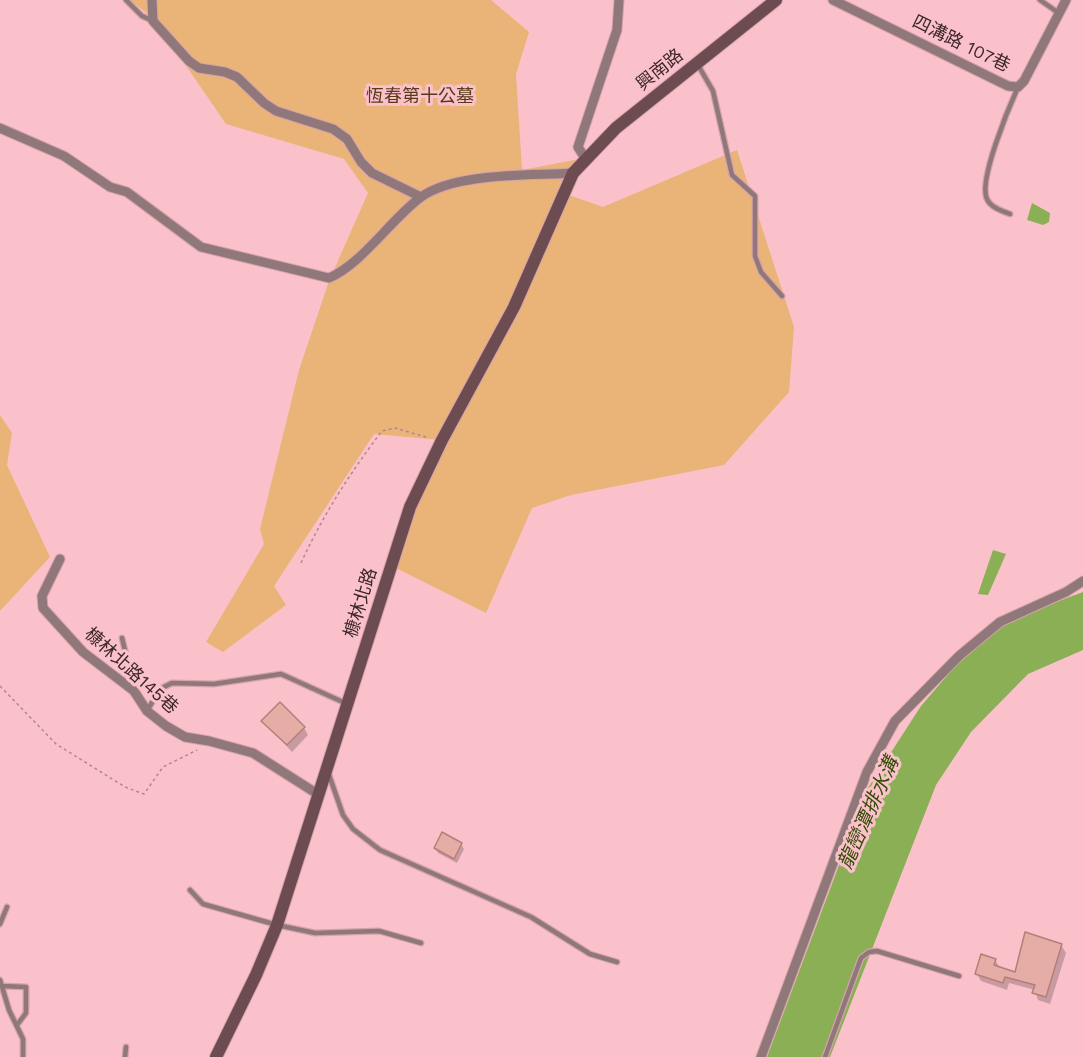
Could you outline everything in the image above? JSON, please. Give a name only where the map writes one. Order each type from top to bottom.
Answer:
[{"type":"street","points":[[152,0],[153,21],[189,61],[199,68],[225,72],[237,77],[264,103],[276,111],[333,129],[347,139],[361,162],[372,173],[421,197]]},
{"type":"street","points":[[585,158],[578,147],[617,30],[619,0]]},
{"type":"street","name":"興南路","points":[[573,173],[616,128],[776,0]]},
{"type":"street","name":"四溝路 107巷","points":[[833,0],[1008,86],[1018,87],[1066,0]]},
{"type":"street","points":[[0,128],[64,156],[110,187],[127,192],[201,248],[219,254],[274,263],[318,277],[329,278],[339,273],[421,197],[440,187],[474,178],[573,173]]},
{"type":"street","name":"槺林北路","points":[[216,1057],[256,975],[277,925],[349,705],[410,507],[442,440],[514,307],[573,173]]},
{"type":"street","name":"槺林北路145巷","points":[[60,560],[42,596],[43,608],[83,652],[134,691],[147,711],[185,737],[254,753],[319,795]]},
{"type":"street","points":[[761,1057],[867,772],[895,721],[959,656],[1000,622],[1066,592],[1083,581]]},
{"type":"lane","points":[[126,0],[153,21]]},
{"type":"lane","points":[[1040,0],[1060,14]]},
{"type":"lane","points":[[697,63],[713,91],[732,175],[755,196],[755,256],[760,272],[782,296]]},
{"type":"lane","points":[[1010,214],[998,209],[987,200],[984,186],[1005,116],[1018,87]]},
{"type":"lane","points":[[122,638],[134,691]]},
{"type":"lane","points":[[147,711],[160,689],[172,683],[214,684],[281,674],[349,705]]},
{"type":"lane","points":[[328,770],[343,815],[353,829],[380,850],[531,917],[590,954],[617,962]]},
{"type":"lane","points":[[190,890],[203,904],[277,925],[315,933],[379,931],[421,944]]},
{"type":"lane","points":[[0,924],[7,907]]},
{"type":"lane","points":[[825,1057],[861,958],[869,951],[877,951],[959,976]]},
{"type":"lane","points":[[0,980],[9,1010],[23,1039],[22,1057]]},
{"type":"lane","points":[[3,986],[26,987],[26,1013],[16,1025]]},
{"type":"lane","points":[[125,1057],[126,1047]]},
{"type":"path","points":[[301,563],[320,522],[346,480],[382,430],[395,428],[442,440]]},
{"type":"path","points":[[0,686],[56,744],[125,787],[144,794],[163,767],[199,749],[209,741]]},
{"type":"green space","name":"恆春第十公墓","points":[[130,0],[491,0],[529,32],[516,74],[522,170],[585,158],[566,194],[603,207],[737,150],[794,327],[789,392],[724,465],[571,495],[532,508],[486,613],[392,566],[441,440],[374,434],[274,586],[286,605],[223,652],[206,642],[264,544],[260,529],[299,370],[329,281],[368,193],[344,159],[226,124],[154,19]]},
{"type":"green space","points":[[0,415],[12,433],[7,465],[50,557],[0,611]]},
{"type":"water","points":[[1032,203],[1050,213],[1049,222],[1043,225],[1027,220]]},
{"type":"water","points":[[993,550],[1006,554],[988,595],[978,594]]},
{"type":"water","name":"龍巒潭排水溝","points":[[1083,592],[1083,650],[1028,674],[971,732],[936,785],[830,1057],[767,1057],[868,788],[921,706],[957,664],[989,635],[1016,617]]},
{"type":"building","points":[[280,702],[305,727],[287,745],[261,721]]},
{"type":"building","points":[[442,832],[462,843],[454,859],[434,848]]},
{"type":"building","points":[[1025,932],[1062,944],[1046,997],[1032,993],[1035,985],[1005,977],[1003,983],[975,974],[981,954],[996,959],[994,965],[1015,972]]}]
